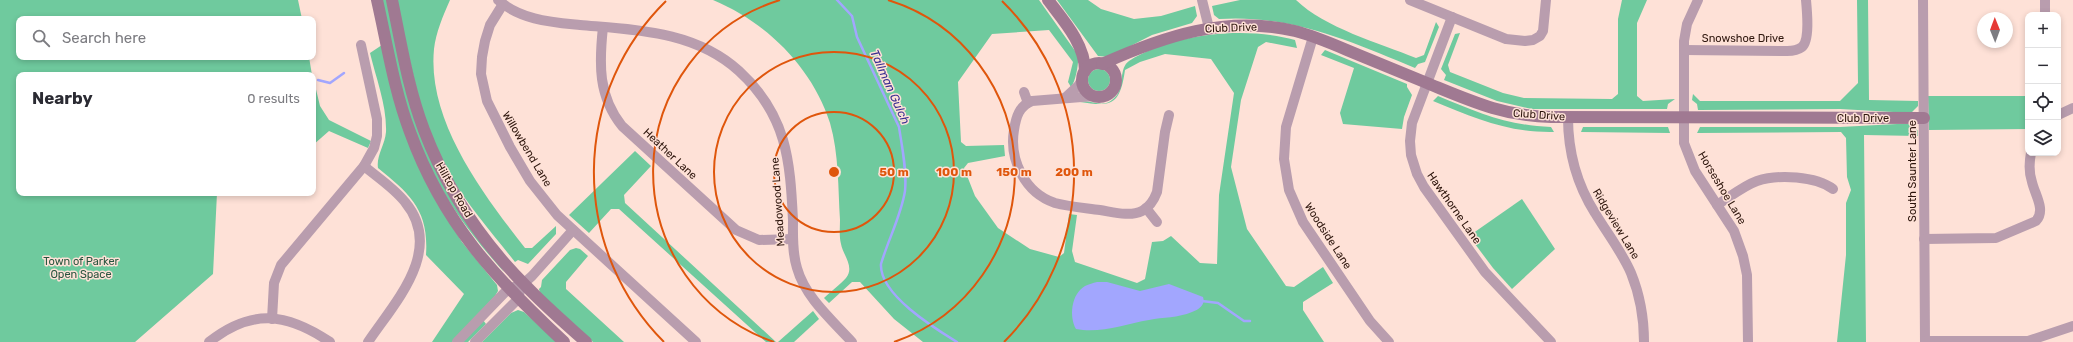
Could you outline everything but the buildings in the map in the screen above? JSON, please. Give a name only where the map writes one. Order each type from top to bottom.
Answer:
[{"type":"street","name":"Hilltop Road","points":[[378,0],[397,91],[421,159],[437,193],[456,224],[479,256],[508,290],[564,342]]},
{"type":"street","name":"Hilltop Road","points":[[392,0],[414,98],[434,154],[452,190],[478,229],[523,284],[586,342]]},
{"type":"street","points":[[1048,0],[1075,38],[1085,63],[1083,75],[1086,91],[1094,96]]},
{"type":"street","points":[[1202,0],[1209,28]]},
{"type":"street","points":[[1410,0],[1506,39],[1525,41],[1543,40],[1546,0]]},
{"type":"street","name":"Horseshoe Lane","points":[[1698,0],[1686,29],[1684,50],[1684,143],[1689,159],[1734,231],[1744,261],[1747,275],[1748,342]]},
{"type":"street","name":"Snowshoe Drive","points":[[1684,50],[1787,51],[1805,49],[1807,37],[1806,0]]},
{"type":"street","name":"South Saunter Lane","points":[[1923,0],[1925,342]]},
{"type":"street","points":[[2045,0],[2045,12]]},
{"type":"street","name":"Meadowood Lane","points":[[500,2],[521,14],[540,21],[657,32],[694,43],[727,61],[752,84],[771,111],[785,143],[790,172],[795,263],[803,282],[819,305],[852,342]]},
{"type":"street","name":"Willowbend Lane","points":[[500,2],[490,26],[482,52],[481,74],[486,97],[502,132],[527,176],[550,207],[573,230],[696,342]]},
{"type":"street","name":"Hawthorne Lane","points":[[1452,18],[1411,128],[1411,155],[1417,174],[1434,201],[1485,272],[1551,342]]},
{"type":"street","name":"Club Drive","points":[[1101,63],[1120,55],[1126,55],[1175,35],[1209,28],[1231,26],[1268,27],[1313,37],[1489,107],[1511,114],[1532,117],[1924,118]]},
{"type":"street","name":"Heather Lane","points":[[604,27],[600,71],[602,86],[611,110],[622,126],[736,230],[759,240],[793,239]]},
{"type":"street","name":"Woodside Lane","points":[[1313,37],[1286,127],[1284,159],[1289,190],[1303,222],[1370,321],[1389,342]]},
{"type":"street","points":[[1075,38],[1085,45],[1101,63],[1111,68],[1115,77]]},
{"type":"street","points":[[272,319],[274,283],[282,262],[364,166],[374,148],[378,130],[361,45]]},
{"type":"street","points":[[1126,55],[1117,68],[1115,84],[1111,91],[1102,96],[1065,98],[1028,103],[1022,108],[1016,120],[1013,146],[1015,162],[1020,171],[1036,192],[1049,200],[1064,205],[1132,214],[1146,208],[1153,201],[1157,192],[1165,132],[1169,115]]},
{"type":"street","points":[[1065,98],[1078,86],[1083,75],[1091,65],[1101,63]]},
{"type":"street","points":[[1024,92],[1028,103]]},
{"type":"street","points":[[2061,113],[2073,108]]},
{"type":"street","name":"Ridgeview Lane","points":[[1568,117],[1570,151],[1574,170],[1589,204],[1620,251],[1631,273],[1642,311],[1644,342]]},
{"type":"street","points":[[1924,239],[1996,238],[2031,225],[2043,217],[2030,176],[2031,156]]},
{"type":"street","points":[[364,166],[398,195],[409,207],[417,222],[420,244],[418,260],[413,274],[368,342]]},
{"type":"street","points":[[1717,205],[1751,184],[1765,179],[1815,180],[1833,189]]},
{"type":"street","points":[[1146,208],[1157,222]]},
{"type":"street","points":[[475,342],[518,299],[523,284],[573,230]]},
{"type":"street","points":[[457,342],[508,290],[523,284]]},
{"type":"street","points":[[209,342],[238,324],[252,320],[272,319],[301,325],[330,342]]},
{"type":"street","points":[[1925,342],[2028,340],[2073,326]]},
{"type":"green space","name":"Town of Parker Open Space","points":[[0,0],[298,0],[301,16],[16,16],[16,60],[310,60],[312,72],[16,72],[16,196],[217,196],[213,274],[135,342],[0,342]]},
{"type":"green space","points":[[382,0],[387,0],[421,135],[504,272],[483,248],[454,209],[437,181],[421,148],[413,128],[401,85]]},
{"type":"green space","points":[[397,0],[450,0],[438,30],[434,49],[434,76],[439,103],[461,155],[492,204],[525,248],[532,248],[556,226],[556,234],[528,264],[518,260],[515,262],[466,199],[440,157],[431,135],[417,91]]},
{"type":"green space","points":[[713,0],[1039,0],[1078,55],[1077,71],[1073,84],[1071,87],[1068,82],[1073,62],[1049,30],[992,34],[958,82],[961,142],[966,146],[1004,145],[1005,156],[968,163],[964,168],[975,196],[998,228],[1030,249],[1059,257],[1064,253],[1069,214],[1077,215],[1072,251],[1075,262],[1137,283],[1145,279],[1152,242],[1163,241],[1171,236],[1200,263],[1217,264],[1219,195],[1234,93],[1211,59],[1165,54],[1140,62],[1125,70],[1123,82],[1117,97],[1113,101],[1107,103],[1117,95],[1119,91],[1126,64],[1147,51],[1188,38],[1233,33],[1255,33],[1295,40],[1297,48],[1266,42],[1258,47],[1241,100],[1231,167],[1247,229],[1286,286],[1294,287],[1323,267],[1333,283],[1303,302],[1303,310],[1324,342],[923,342],[894,319],[860,282],[852,282],[829,303],[824,298],[846,278],[849,270],[848,261],[840,241],[837,159],[833,135],[822,103],[812,83],[785,49],[769,34],[733,9]]},
{"type":"green space","points":[[1057,0],[1088,0],[1101,9],[1134,19],[1161,16],[1195,6],[1197,16],[1192,23],[1152,35],[1109,57],[1098,56]]},
{"type":"green space","points":[[1240,0],[1296,0],[1308,10],[1337,27],[1416,58],[1424,55],[1436,22],[1439,27],[1425,62],[1418,64],[1415,68],[1344,40],[1295,25],[1245,19],[1219,19],[1214,15],[1212,6]]},
{"type":"green space","points":[[1622,0],[1647,0],[1637,23],[1637,96],[1643,101],[1675,99],[1668,104],[1667,109],[1532,109],[1497,101],[1444,80],[1446,75],[1441,69],[1455,34],[1460,33],[1448,65],[1450,72],[1503,93],[1524,98],[1612,99],[1618,94],[1618,19]]},
{"type":"green space","points":[[1857,0],[1868,0],[1869,100],[1918,101],[1918,106],[1911,113],[1840,109],[1698,110],[1697,104],[1692,100],[1693,94],[1700,101],[1840,101],[1858,83]]},
{"type":"green space","points":[[382,45],[432,194],[462,242],[497,285],[498,291],[495,296],[452,342],[432,342],[464,294],[426,255],[424,226],[421,215],[415,204],[399,186],[378,168],[378,159],[386,132],[386,122],[381,92],[370,53]]},
{"type":"green space","points":[[1325,50],[1407,84],[1407,87],[1412,95],[1404,117],[1402,129],[1343,124],[1340,113],[1354,68],[1321,55]]},
{"type":"green space","points":[[1099,69],[1107,72],[1110,80],[1107,88],[1099,91],[1091,88],[1088,80],[1091,72]]},
{"type":"green space","points":[[316,89],[320,106],[329,120],[371,141],[368,148],[329,131],[316,142]]},
{"type":"green space","points":[[1438,96],[1480,113],[1506,121],[1551,127],[1554,132],[1522,130],[1478,119],[1433,101]]},
{"type":"green space","points":[[1928,96],[2025,96],[2025,129],[1929,130]]},
{"type":"green space","points":[[1080,102],[1098,103],[1102,104]]},
{"type":"green space","points":[[1912,124],[1918,131],[1918,136],[1864,135],[1866,342],[1837,342],[1846,255],[1846,203],[1851,190],[1847,177],[1846,138],[1841,132],[1697,133],[1700,127],[1840,127]]},
{"type":"green space","points":[[1583,127],[1668,127],[1670,133],[1581,132]]},
{"type":"green space","points":[[635,151],[651,166],[624,195],[625,203],[776,342],[766,342],[619,209],[611,209],[589,233],[569,215]]},
{"type":"green space","points":[[1522,199],[1555,249],[1512,289],[1493,268],[1469,236]]},
{"type":"green space","points":[[576,248],[580,249],[588,256],[566,282],[566,289],[624,342],[593,342],[540,293],[539,289],[541,287],[542,280],[570,250]]},
{"type":"green space","points":[[518,310],[524,312],[557,342],[482,342],[511,313]]},
{"type":"green space","points":[[813,311],[819,319],[794,342],[778,342]]},
{"type":"green space","points":[[483,320],[486,324],[468,342],[462,342]]},
{"type":"water","points":[[1097,282],[1107,282],[1140,291],[1169,284],[1203,297],[1204,300],[1201,307],[1187,314],[1112,328],[1094,330],[1076,329],[1072,318],[1074,300],[1080,290],[1086,285]]},
{"type":"waterway","name":"Tallman Gulch","points":[[837,0],[852,16],[857,37],[899,127],[905,167],[905,191],[901,210],[881,264],[883,275],[889,287],[910,309],[922,319],[957,342]]},
{"type":"waterway","points":[[318,80],[330,83],[344,73]]},
{"type":"waterway","points":[[1202,301],[1218,303],[1244,321],[1250,321]]}]
